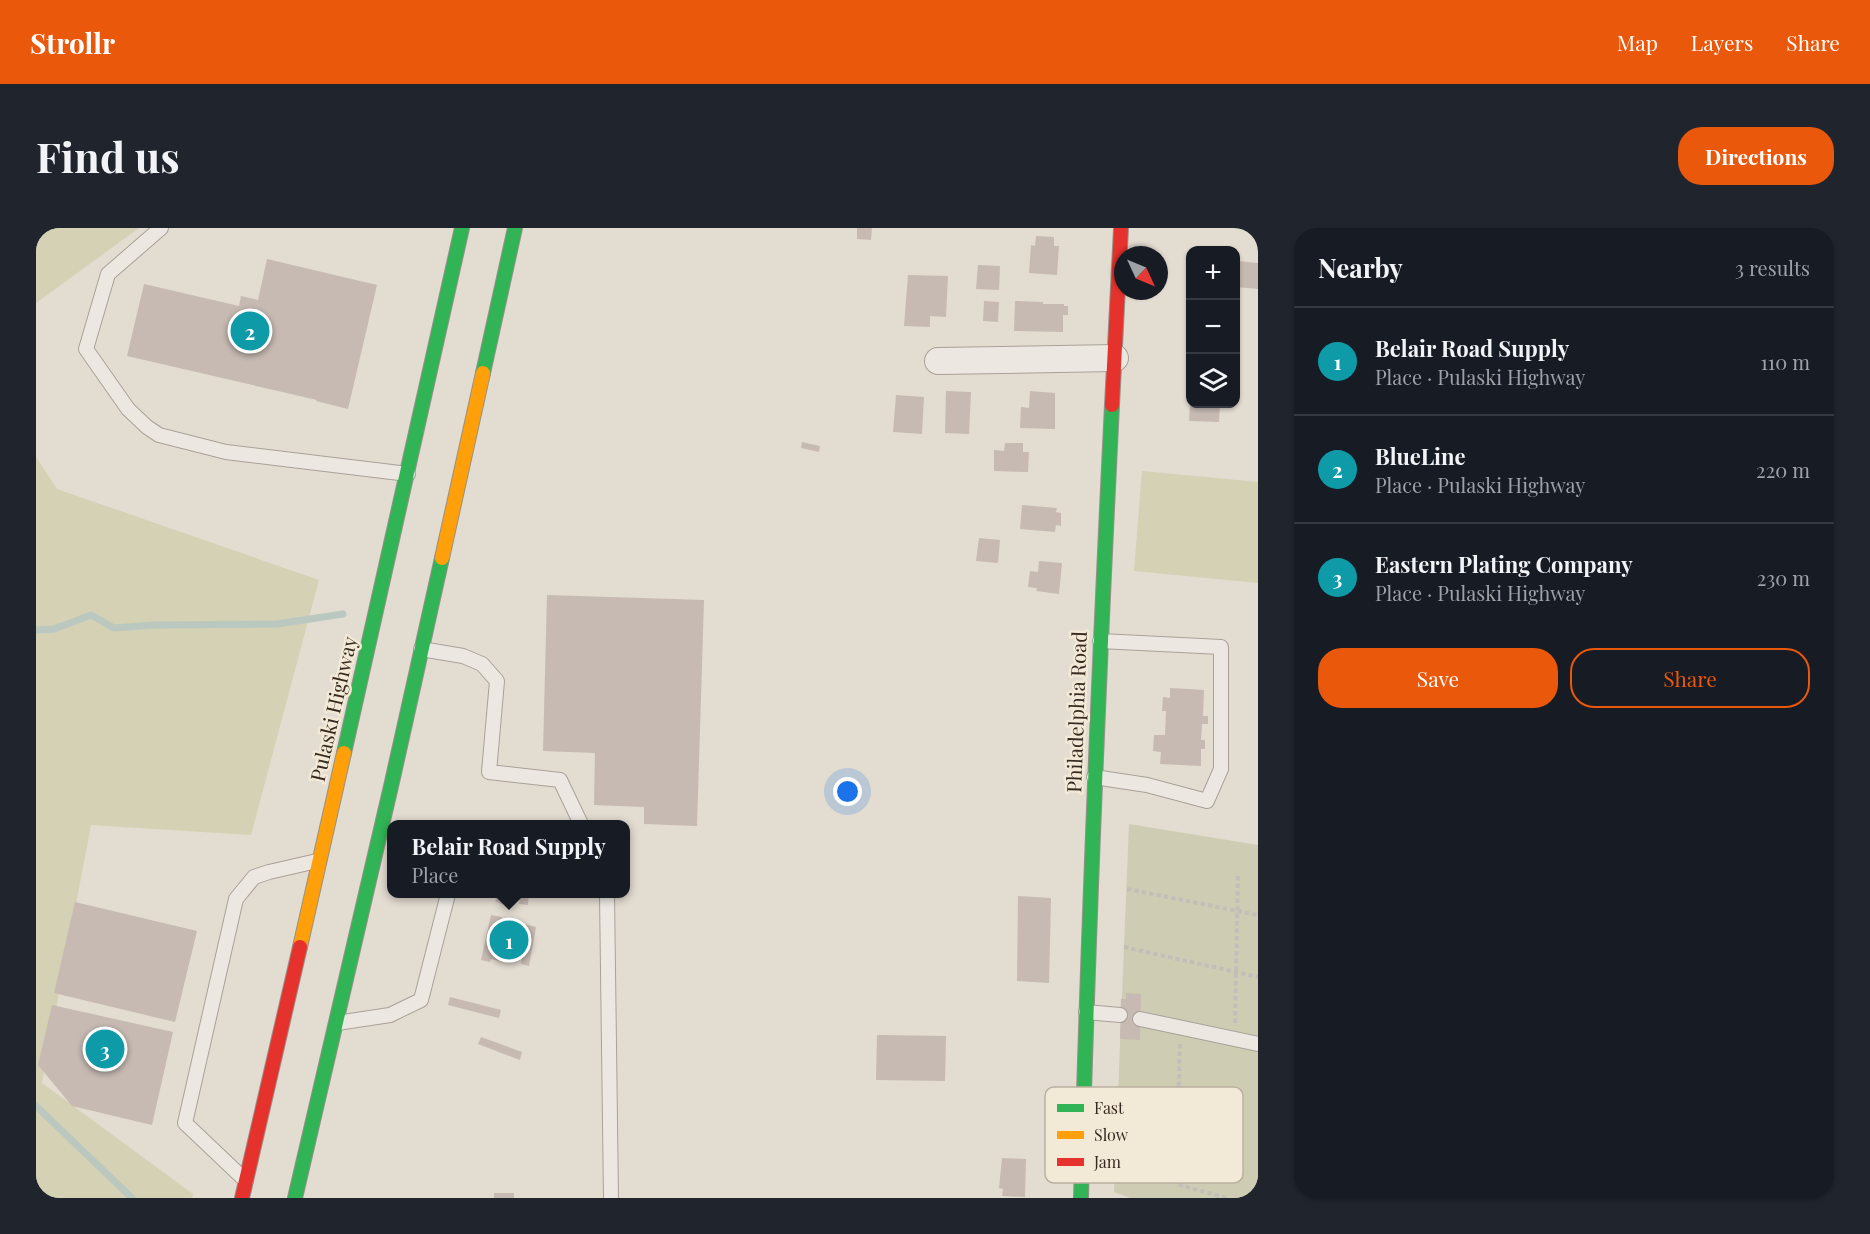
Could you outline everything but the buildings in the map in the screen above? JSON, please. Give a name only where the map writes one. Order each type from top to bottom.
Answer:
[{"type":"main road","name":"Pulaski Highway","points":[[242,1198],[462,228]]},
{"type":"main road","points":[[295,1198],[515,228]]},
{"type":"main road","name":"Philadelphia Road","points":[[1084,1087],[1100,641],[1122,228]]},
{"type":"main road","name":"Philadelphia Road","points":[[1081,1183],[1081,1198]]},
{"type":"street","points":[[938,361],[1115,358]]},
{"type":"lane","points":[[161,228],[108,274],[86,349],[137,419],[159,435],[226,452],[408,474]]},
{"type":"lane","points":[[1094,777],[1147,785],[1206,801],[1221,769],[1221,647],[1100,641]]},
{"type":"lane","points":[[421,649],[463,656],[482,664],[497,681],[489,772],[560,780],[579,820]]},
{"type":"lane","points":[[375,852],[387,855]]},
{"type":"lane","points":[[246,1181],[185,1123],[236,899],[254,877],[320,861]]},
{"type":"lane","points":[[335,1024],[390,1015],[421,1000],[447,898]]},
{"type":"lane","points":[[607,898],[611,1198]]},
{"type":"lane","points":[[1086,1012],[1120,1015]]},
{"type":"lane","points":[[1140,1019],[1258,1044]]},
{"type":"path","points":[[1235,1040],[1238,873]]},
{"type":"path","points":[[1126,890],[1258,915]]},
{"type":"path","points":[[1124,947],[1258,977]]},
{"type":"path","points":[[1179,1087],[1181,1028]]},
{"type":"path","points":[[1176,1183],[1227,1198]]},
{"type":"shaded area","points":[[36,228],[139,228],[36,303]]},
{"type":"shaded area","points":[[36,457],[57,489],[319,580],[251,835],[91,825],[42,1083],[193,1194],[192,1198],[36,1198]]},
{"type":"shaded area","points":[[1142,471],[1258,482],[1258,583],[1134,571]]},
{"type":"shaded area","points":[[1129,824],[1258,845],[1258,1198],[1130,1198],[1114,1192],[1114,1183],[1243,1183],[1243,1087],[1118,1087]]},
{"type":"waterway","points":[[36,630],[54,629],[91,615],[114,628],[154,625],[277,624],[343,614]]},
{"type":"waterway","points":[[36,1106],[132,1198]]},
{"type":"traffic: fast","points":[[344,753],[462,228]]},
{"type":"traffic: fast","points":[[483,373],[515,228]]},
{"type":"traffic: fast","points":[[1084,1087],[1094,802],[1112,405]]},
{"type":"traffic: fast","points":[[295,1198],[442,558]]},
{"type":"traffic: fast","points":[[1081,1183],[1081,1198]]},
{"type":"traffic: slow","points":[[442,558],[483,373]]},
{"type":"traffic: slow","points":[[300,947],[344,753]]},
{"type":"traffic: jam","points":[[1112,405],[1121,228]]},
{"type":"traffic: jam","points":[[242,1198],[300,947]]},
{"type":"place","name":"BlueLine","points":[[250,331]]},
{"type":"place","name":"Belair Road Supply","points":[[509,940]]},
{"type":"place","name":"Eastern Plating Company","points":[[105,1049]]}]
